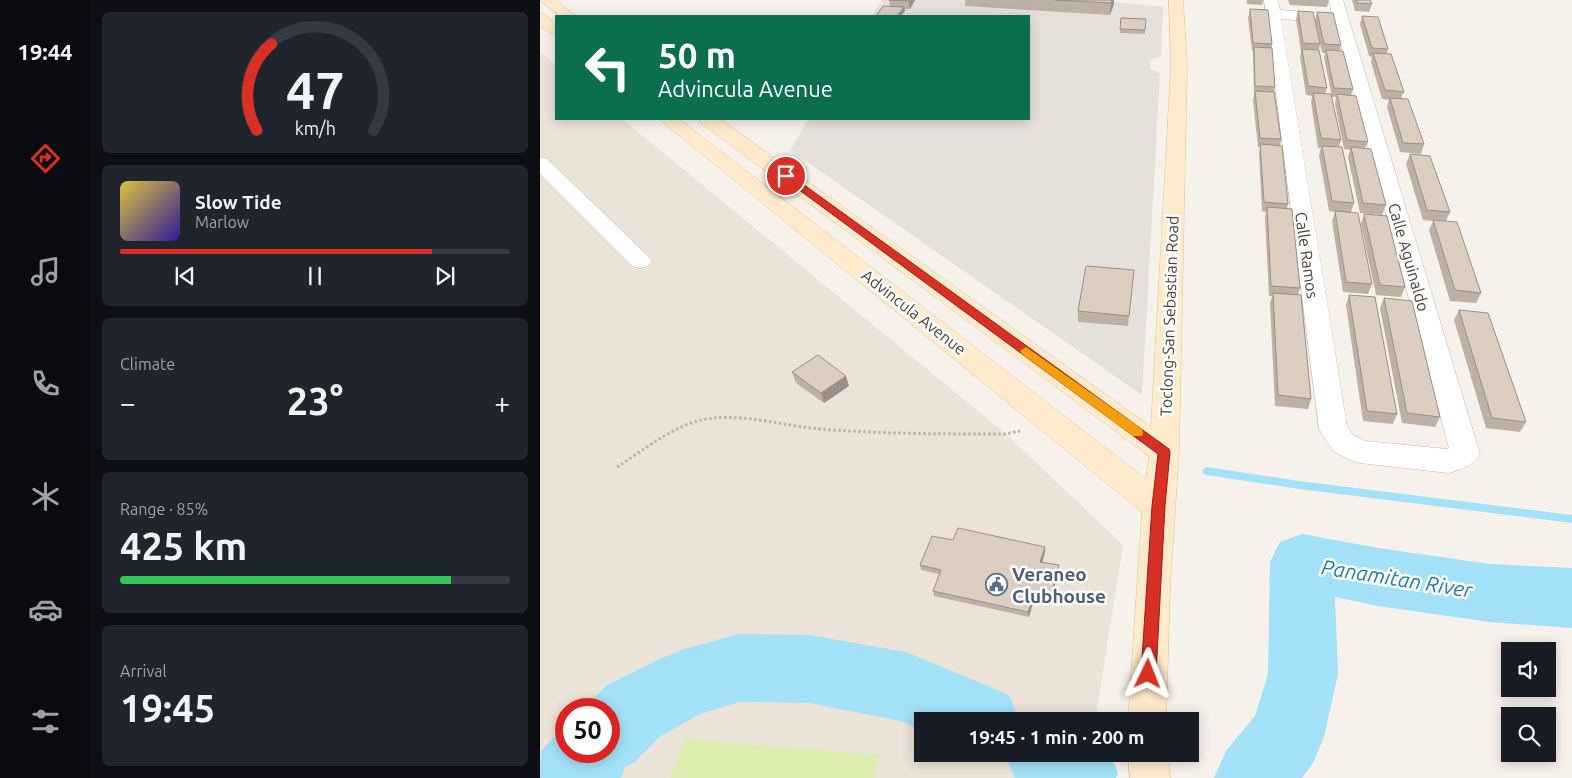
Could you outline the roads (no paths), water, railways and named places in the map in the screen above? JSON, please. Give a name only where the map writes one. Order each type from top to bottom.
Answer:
[{"type":"main road","points":[[547,0],[568,15]]},
{"type":"main road","name":"Toclong-San Sebastian Road","points":[[1147,712],[1158,506],[1164,452],[1179,65],[1176,0]]},
{"type":"main road","points":[[540,18],[555,30]]},
{"type":"main road","name":"Advincula Avenue","points":[[669,120],[1158,506]]},
{"type":"main road","name":"Advincula Avenue","points":[[709,120],[1164,452]]},
{"type":"main road","points":[[727,164],[754,153]]},
{"type":"main road","points":[[1149,762],[1150,778]]},
{"type":"street","points":[[1272,7],[1339,9]]},
{"type":"street","name":"Calle Ramos","points":[[1272,7],[1333,429],[1343,443],[1360,452],[1405,456]]},
{"type":"street","name":"Calle Aguinaldo","points":[[1339,9],[1464,454],[1449,460],[1405,456]]},
{"type":"street","points":[[540,162],[640,261]]},
{"type":"waterway","points":[[1207,471],[1299,485],[1572,519]]},
{"type":"waterway","name":"Panamitan River","points":[[1253,778],[1287,737],[1303,674],[1302,562],[1378,577],[1490,593],[1572,598]]},
{"type":"waterway","name":"Panamitan River","points":[[620,725],[633,711],[685,684],[739,668],[809,669],[906,687],[963,712]]},
{"type":"waterway","name":"Panamitan River","points":[[1058,762],[1079,773]]},
{"type":"waterway","name":"Panamitan River","points":[[568,778],[582,763]]},
{"type":"place","name":"Veraneo Clubhouse","points":[[996,585]]}]
